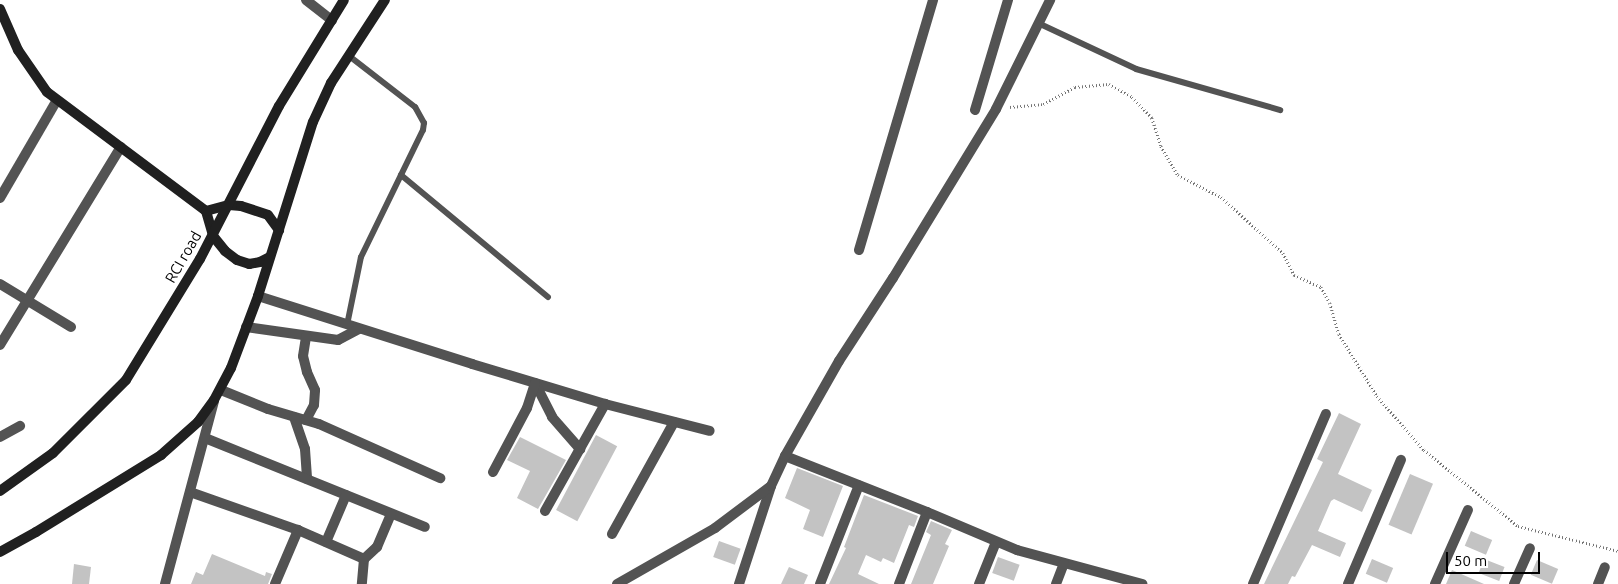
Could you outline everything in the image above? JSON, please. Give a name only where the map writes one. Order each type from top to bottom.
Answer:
[{"type":"main road","name":"RCI road","points":[[0,491],[53,453],[126,380],[213,236],[279,106],[344,0]]},
{"type":"main road","points":[[0,552],[45,528],[161,455],[198,422],[221,390],[258,296],[313,122],[331,83],[386,0]]},
{"type":"main road","points":[[0,9],[18,50],[47,92],[206,211],[213,236],[225,251],[237,260],[249,264],[260,262],[270,257]]},
{"type":"main road","points":[[206,211],[229,206],[241,206],[268,215],[278,230]]},
{"type":"street","points":[[306,0],[332,20]]},
{"type":"street","points":[[859,250],[933,0]]},
{"type":"street","points":[[975,110],[1008,0]]},
{"type":"street","points":[[739,584],[771,486],[785,456],[839,361],[893,278],[996,109],[1050,0]]},
{"type":"street","points":[[0,198],[58,100]]},
{"type":"street","points":[[0,345],[121,147]]},
{"type":"street","points":[[0,284],[71,327]]},
{"type":"street","points":[[258,296],[605,404],[710,431]]},
{"type":"street","points":[[246,327],[338,340],[359,329]]},
{"type":"street","points":[[306,336],[303,356],[307,372],[315,390],[314,405],[306,420]]},
{"type":"street","points":[[535,383],[552,417],[580,449]]},
{"type":"street","points":[[493,472],[527,408],[535,383]]},
{"type":"street","points":[[221,390],[268,409],[306,420],[440,478]]},
{"type":"street","points":[[165,584],[214,400]]},
{"type":"street","points":[[545,511],[605,404]]},
{"type":"street","points":[[1253,584],[1326,414]]},
{"type":"street","points":[[294,417],[305,449],[306,479]]},
{"type":"street","points":[[612,534],[674,422]]},
{"type":"street","points":[[0,437],[20,426]]},
{"type":"street","points":[[205,438],[425,527]]},
{"type":"street","points":[[785,456],[1017,550],[1142,584]]},
{"type":"street","points":[[1348,584],[1401,460]]},
{"type":"street","points":[[820,584],[859,485]]},
{"type":"street","points":[[617,584],[715,528],[771,486]]},
{"type":"street","points":[[190,492],[298,530],[364,559]]},
{"type":"street","points":[[326,542],[346,495]]},
{"type":"street","points":[[1436,584],[1468,510]]},
{"type":"street","points":[[899,584],[927,512]]},
{"type":"street","points":[[362,584],[364,559],[377,547],[391,514]]},
{"type":"street","points":[[275,584],[298,530]]},
{"type":"street","points":[[979,584],[996,542]]},
{"type":"street","points":[[1514,584],[1530,548]]},
{"type":"street","points":[[1056,584],[1064,563]]},
{"type":"street","points":[[1598,584],[1605,567]]},
{"type":"lane","points":[[1038,23],[1136,69],[1280,110]]},
{"type":"lane","points":[[347,325],[361,257],[423,130],[421,115],[415,107],[349,56]]},
{"type":"lane","points":[[401,175],[548,297]]},
{"type":"path","points":[[996,109],[1044,104],[1075,87],[1108,84],[1132,97],[1152,118],[1162,146],[1178,175],[1221,197],[1283,253],[1294,275],[1320,287],[1330,303],[1339,334],[1377,396],[1424,450],[1518,526],[1618,551]]},
{"type":"building","points":[[1339,413],[1361,424],[1338,474],[1372,490],[1362,512],[1334,499],[1331,501],[1318,531],[1346,543],[1340,557],[1312,545],[1295,577],[1292,576],[1288,584],[1264,584],[1323,462],[1317,459]]},
{"type":"building","points":[[596,435],[617,446],[577,521],[556,510]]},
{"type":"building","points":[[520,437],[566,460],[538,509],[517,498],[530,471],[507,460]]},
{"type":"building","points":[[797,468],[843,486],[823,537],[803,529],[810,510],[785,498]]},
{"type":"building","points":[[1410,474],[1433,484],[1412,534],[1389,525]]},
{"type":"building","points":[[864,495],[918,516],[914,527],[909,525],[894,563],[883,558],[881,562],[866,555],[858,574],[879,584],[829,584],[846,548],[844,547]]},
{"type":"building","points":[[931,521],[952,530],[945,544],[949,546],[933,584],[911,584],[931,535],[926,532]]},
{"type":"building","points":[[1471,531],[1492,540],[1486,555],[1465,546]]},
{"type":"building","points":[[719,541],[741,549],[735,565],[713,557]]},
{"type":"building","points":[[212,554],[265,576],[266,572],[272,574],[268,584],[191,584],[196,572],[203,575]]},
{"type":"building","points":[[998,557],[1020,565],[1014,581],[992,573]]},
{"type":"building","points":[[1372,559],[1393,568],[1387,583],[1366,574]]},
{"type":"building","points":[[1484,559],[1505,567],[1499,581],[1479,573]]},
{"type":"building","points":[[1537,560],[1558,569],[1552,584],[1531,575]]},
{"type":"building","points":[[74,564],[91,567],[89,584],[72,584]]},
{"type":"building","points":[[789,567],[808,575],[804,584],[781,584]]},
{"type":"building","points":[[1452,570],[1484,584],[1446,584]]}]
